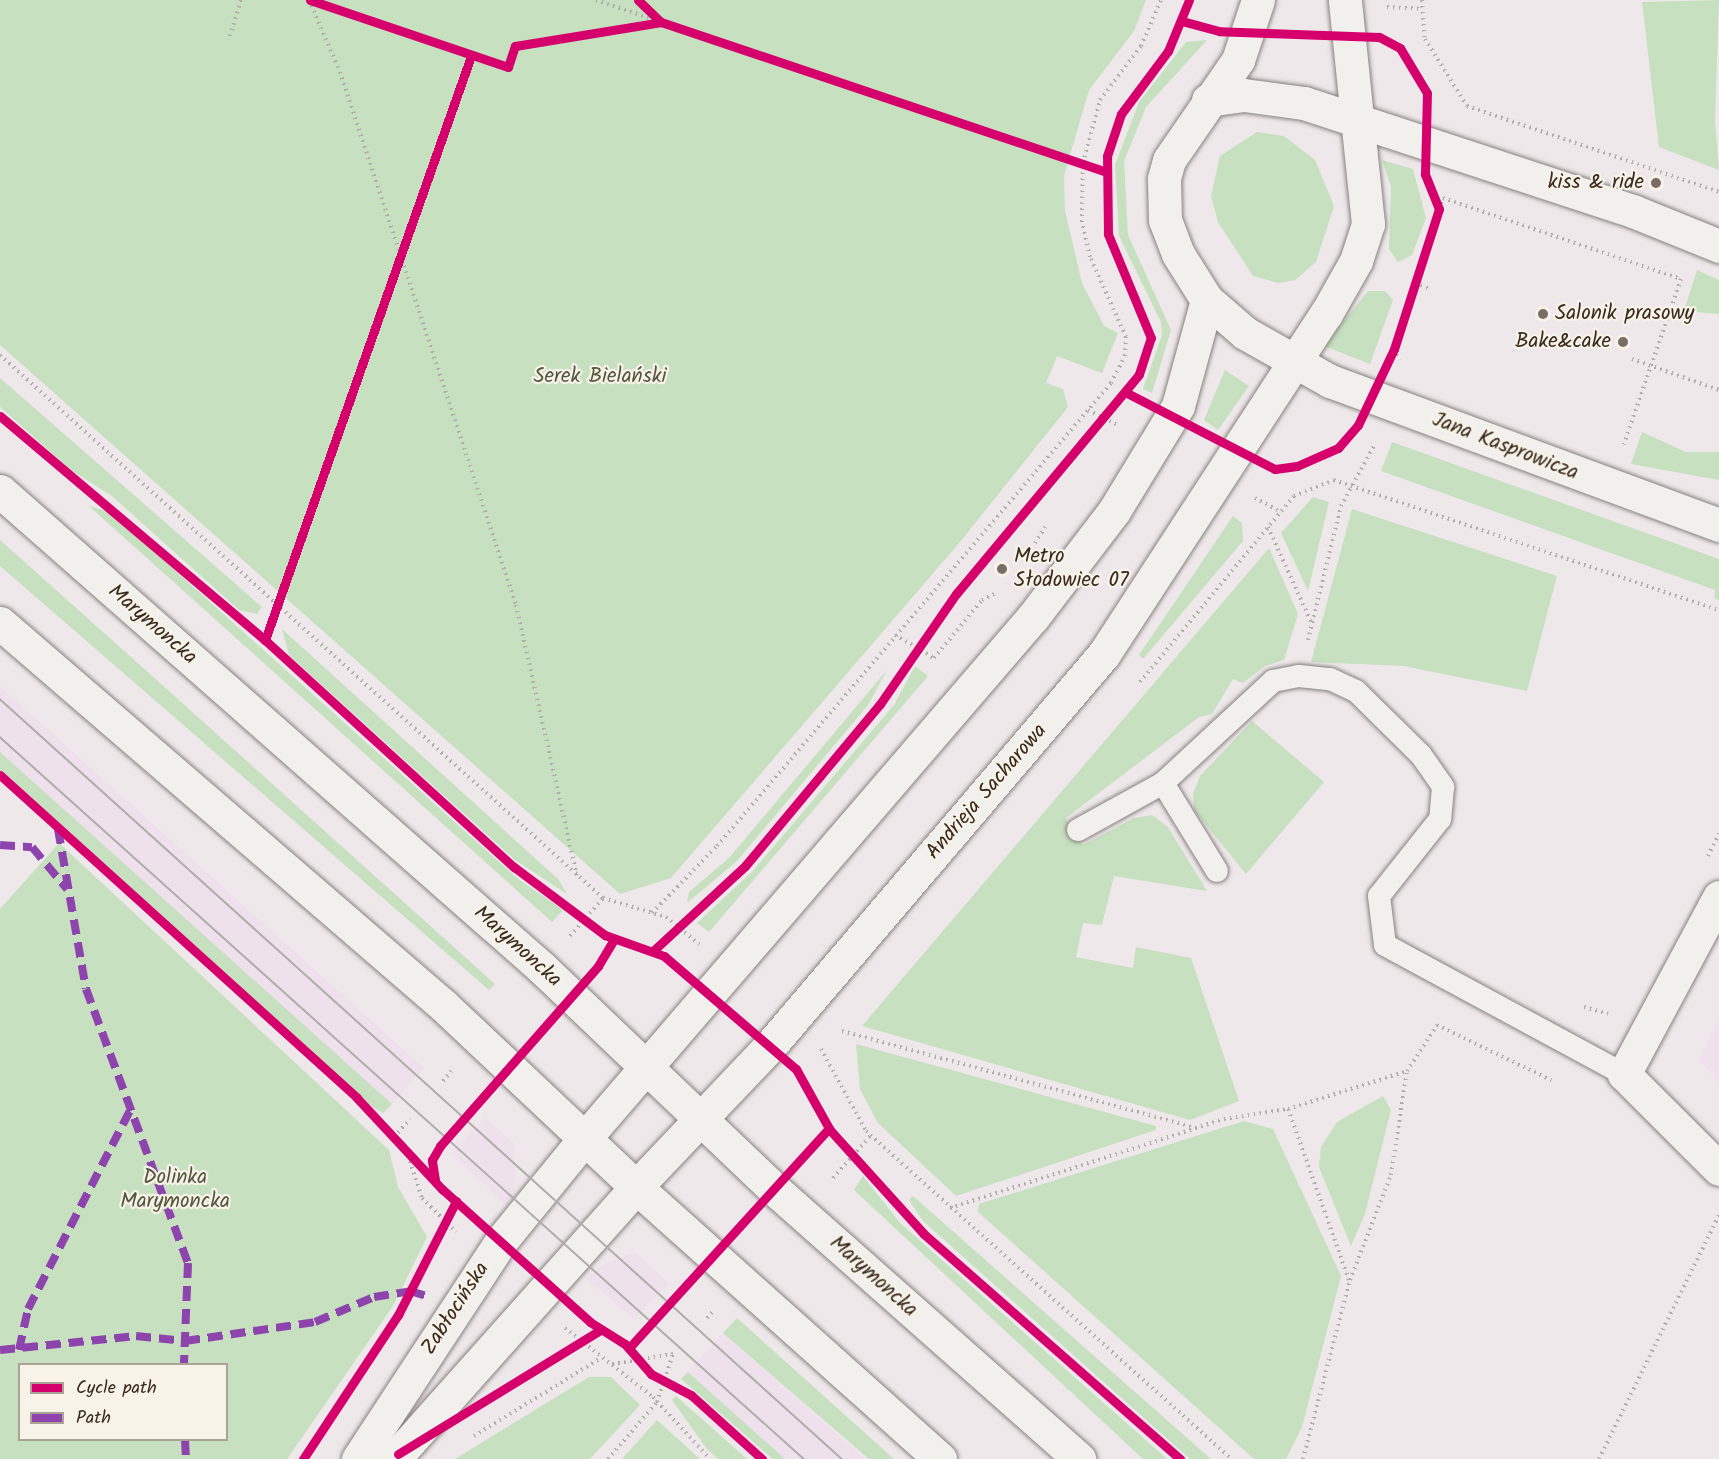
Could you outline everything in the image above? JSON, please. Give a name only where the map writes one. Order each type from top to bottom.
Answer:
[{"type":"street","points":[[585,1138],[1033,617],[1126,494],[1179,406],[1207,300],[1178,254],[1161,197],[1169,160],[1208,100],[1238,60],[1258,0]]},
{"type":"street","points":[[1354,118],[1360,3]]},
{"type":"street","points":[[1208,100],[1275,97],[1354,118],[1719,246]]},
{"type":"street","name":"Andrieja Sacharowa","points":[[636,1187],[702,1119],[1104,654],[1294,363],[1352,268],[1368,224],[1354,118]]},
{"type":"street","name":"Jana Kasprowicza","points":[[1207,300],[1294,363],[1369,396],[1719,525]]},
{"type":"street","name":"Marymoncka","points":[[0,491],[647,1067],[1079,1459]]},
{"type":"street","points":[[0,623],[444,1006],[636,1187],[940,1459]]},
{"type":"street","points":[[1719,897],[1624,1074],[1719,1169]]},
{"type":"street","name":"Zabłocińska","points":[[358,1459],[501,1241],[585,1138]]},
{"type":"street","points":[[394,1459],[636,1187]]},
{"type":"lane","points":[[1078,830],[1164,783],[1243,704],[1273,681],[1299,676],[1330,679],[1356,691],[1421,755],[1443,788],[1440,819],[1379,896],[1385,945],[1624,1074]]},
{"type":"lane","points":[[1164,783],[1217,871]]},
{"type":"path","points":[[230,36],[241,0]]},
{"type":"path","points":[[309,0],[340,72],[516,605],[578,875]]},
{"type":"path","points":[[596,0],[661,22]]},
{"type":"path","points":[[652,913],[717,846],[1111,383],[1126,345],[1090,257],[1082,222],[1083,163],[1100,100],[1141,46],[1161,0]]},
{"type":"path","points":[[1422,0],[1425,39],[1467,106],[1719,192]]},
{"type":"path","points":[[1360,3],[1423,9]]},
{"type":"path","points":[[1427,143],[1425,174],[1439,209]]},
{"type":"path","points":[[1083,163],[1094,167]]},
{"type":"path","points":[[1443,198],[1681,279],[1621,452]]},
{"type":"path","points":[[1415,283],[1431,289]]},
{"type":"path","points":[[1394,349],[1401,366]]},
{"type":"path","points":[[1369,396],[1394,349]]},
{"type":"path","points":[[0,355],[278,612],[603,898],[652,913],[678,926],[703,947]]},
{"type":"path","points":[[1632,359],[1650,369],[1719,390]]},
{"type":"path","points":[[1089,410],[1127,430]]},
{"type":"path","points":[[1098,428],[1114,410]]},
{"type":"path","points":[[1299,676],[1341,506],[1381,432]]},
{"type":"path","points":[[1252,496],[1281,512],[1312,485],[1353,483],[1719,610]]},
{"type":"path","points":[[1028,555],[1051,519]]},
{"type":"path","points":[[1268,527],[1312,624]]},
{"type":"path","points":[[895,635],[934,658],[982,600],[1002,586]]},
{"type":"path","points":[[911,658],[924,639]]},
{"type":"path","points":[[1704,864],[1719,833]]},
{"type":"path","points":[[565,942],[588,922],[603,898]]},
{"type":"path","points":[[572,908],[588,922]]},
{"type":"path","points":[[670,934],[688,916]]},
{"type":"path","points":[[1303,1459],[1350,1280],[1391,1175],[1407,1071],[1437,1025],[1455,983]]},
{"type":"path","points":[[1577,1004],[1614,1016]]},
{"type":"path","points":[[1437,1025],[1564,1087]]},
{"type":"path","points":[[842,1030],[1196,1128]]},
{"type":"path","points":[[818,1045],[871,1135],[1231,1459]]},
{"type":"path","points":[[950,1208],[1196,1128],[1288,1109],[1407,1071]]},
{"type":"path","points":[[1288,1109],[1350,1280]]},
{"type":"path","points":[[394,1137],[410,1119]]},
{"type":"path","points":[[833,1179],[871,1135]]},
{"type":"path","points":[[842,1143],[865,1164]]},
{"type":"path","points":[[406,1150],[422,1198],[463,1238]]},
{"type":"path","points":[[440,1232],[452,1208]]},
{"type":"path","points":[[1599,1459],[1719,1215]]},
{"type":"path","points":[[561,1324],[579,1346],[602,1358],[657,1402],[710,1459]]},
{"type":"path","points":[[579,1346],[592,1337]]},
{"type":"path","points":[[628,1348],[648,1371],[676,1386]]},
{"type":"path","points":[[608,1459],[657,1402],[673,1354],[610,1365]]},
{"type":"path","points":[[464,1443],[602,1358]]},
{"type":"shaded area","points":[[0,686],[424,1068],[380,1117],[0,775]]},
{"type":"shaded area","points":[[1719,1016],[1719,1083],[1699,1060]]},
{"type":"shaded area","points":[[485,1117],[514,1143],[515,1190],[507,1206],[451,1154]]},
{"type":"shaded area","points":[[635,1252],[669,1283],[634,1319],[586,1279],[602,1265]]},
{"type":"shaded area","points":[[723,1333],[865,1459],[785,1459],[688,1372]]},
{"type":"green space","name":"Serek Bielański","points":[[0,0],[1146,0],[1134,31],[1089,90],[1064,176],[1065,211],[1082,283],[1104,326],[1118,333],[1102,373],[1057,356],[1046,383],[1063,389],[1068,407],[960,542],[671,878],[620,894],[0,345]]},
{"type":"green space","points":[[1719,0],[1715,120],[1719,170],[1659,147],[1642,2]]},
{"type":"green space","points":[[1207,40],[1146,107],[1124,161],[1128,235],[1171,330],[1152,393],[1143,389],[1162,335],[1161,322],[1119,236],[1115,165],[1139,102],[1186,42]]},
{"type":"green space","points":[[1257,132],[1284,136],[1315,160],[1334,206],[1316,262],[1295,280],[1278,283],[1253,276],[1218,222],[1211,196],[1220,156]]},
{"type":"green space","points":[[1382,160],[1413,169],[1426,218],[1412,255],[1398,262],[1389,249],[1391,187]]},
{"type":"green space","points":[[1697,270],[1719,280],[1719,314],[1684,311]]},
{"type":"green space","points":[[1368,291],[1385,291],[1393,300],[1370,364],[1324,346]]},
{"type":"green space","points":[[1225,370],[1249,386],[1218,430],[1204,420]]},
{"type":"green space","points":[[0,378],[262,607],[257,614],[239,610],[112,496],[71,470],[0,407]]},
{"type":"green space","points":[[1642,432],[1686,452],[1719,452],[1719,480],[1631,464]]},
{"type":"green space","points":[[1392,442],[1719,559],[1719,600],[1714,598],[1715,590],[1381,471]]},
{"type":"green space","points":[[1313,497],[1329,502],[1308,591],[1281,533]]},
{"type":"green space","points":[[89,506],[110,512],[517,878],[563,910],[552,922]]},
{"type":"green space","points":[[1352,509],[1557,576],[1527,691],[1404,666],[1311,662]]},
{"type":"green space","points":[[1233,516],[1242,523],[1243,541],[1143,659],[1139,655]]},
{"type":"green space","points":[[0,540],[495,984],[489,990],[0,566]]},
{"type":"green space","points":[[1269,548],[1298,614],[1284,660],[1265,666],[1243,683],[1233,679],[1212,714],[1199,717],[1066,818],[1083,845],[1134,818],[1152,815],[1168,827],[1207,891],[1114,876],[1102,925],[1083,923],[1076,957],[1133,968],[1136,947],[1191,958],[1239,1101],[1190,1120],[862,1026]]},
{"type":"green space","points":[[282,629],[558,879],[567,894],[515,860],[289,655]]},
{"type":"green space","points":[[915,666],[928,676],[709,932],[697,923],[752,872],[894,705]]},
{"type":"green space","points":[[887,670],[868,705],[737,861],[687,903],[689,892],[729,858]]},
{"type":"green space","points":[[1252,721],[1324,782],[1246,874],[1194,810],[1193,794],[1200,776]]},
{"type":"green space","points":[[0,752],[392,1104],[383,1113],[373,1107],[0,769]]},
{"type":"green space","name":"Dolinka Marymoncka","points":[[59,843],[389,1150],[398,1187],[427,1237],[393,1306],[287,1459],[0,1459],[0,909]]},
{"type":"green space","points":[[856,1044],[1156,1126],[1156,1130],[956,1196],[878,1123],[860,1089]]},
{"type":"green space","points":[[1383,1096],[1391,1110],[1365,1214],[1351,1246],[1319,1167],[1321,1147],[1337,1122]]},
{"type":"green space","points":[[1244,1121],[1273,1129],[1341,1276],[1302,1427],[1286,1459],[1254,1459],[978,1212],[979,1204]]},
{"type":"green space","points":[[863,1176],[900,1223],[1167,1459],[1143,1459],[854,1190]]},
{"type":"green space","points":[[913,1196],[1211,1459],[1190,1459],[923,1221],[909,1200]]},
{"type":"green space","points":[[737,1318],[894,1459],[869,1459],[723,1333]]},
{"type":"green space","points":[[688,1372],[785,1459],[773,1459],[681,1379]]},
{"type":"green space","points":[[589,1377],[611,1377],[640,1405],[590,1459],[455,1459]]},
{"type":"green space","points":[[676,1396],[747,1459],[718,1459],[707,1449],[672,1400]]},
{"type":"green space","points":[[657,1420],[700,1459],[622,1459]]},
{"type":"tram line","points":[[0,699],[842,1459]]},
{"type":"tram line","points":[[0,737],[804,1459]]},
{"type":"marked path","points":[[58,829],[86,989],[188,1263],[184,1363]]},
{"type":"marked path","points":[[0,845],[32,847],[67,889]]},
{"type":"marked path","points":[[19,1350],[28,1309],[131,1109]]},
{"type":"marked path","points":[[0,1350],[136,1336],[185,1341],[315,1322],[374,1297],[410,1291],[430,1297]]},
{"type":"marked path","points":[[185,1441],[186,1459]]},
{"type":"cycle path","points":[[310,0],[508,67],[515,46],[661,22]]},
{"type":"cycle path","points":[[638,0],[661,22],[1105,171]]},
{"type":"cycle path","points":[[654,950],[745,866],[880,704],[956,594],[1139,374],[1151,338],[1108,234],[1107,156],[1121,114],[1168,51],[1189,0]]},
{"type":"cycle path","points":[[1127,393],[1275,469],[1297,466],[1338,448],[1358,425],[1394,349],[1439,209],[1425,174],[1427,93],[1400,48],[1379,37],[1219,31],[1181,21]]},
{"type":"cycle path","points":[[265,640],[471,56]]},
{"type":"cycle path","points":[[0,416],[265,640],[514,867],[605,935],[664,956],[796,1069],[830,1130],[924,1234],[1180,1459]]},
{"type":"cycle path","points":[[0,775],[357,1098],[442,1189],[590,1322],[625,1344],[651,1374],[691,1395],[762,1459]]},
{"type":"cycle path","points":[[435,1180],[432,1160],[440,1146],[598,966],[614,939]]},
{"type":"cycle path","points":[[629,1348],[829,1128]]},
{"type":"cycle path","points":[[303,1459],[398,1315],[456,1201]]},
{"type":"cycle path","points":[[398,1454],[600,1330]]},
{"type":"place","name":"kiss & ride","points":[[1656,183]]},
{"type":"place","name":"Salonik prasowy","points":[[1543,314]]},
{"type":"place","name":"Bake&cake","points":[[1623,342]]},
{"type":"place","name":"Metro Słodowiec 07","points":[[1002,569]]}]
